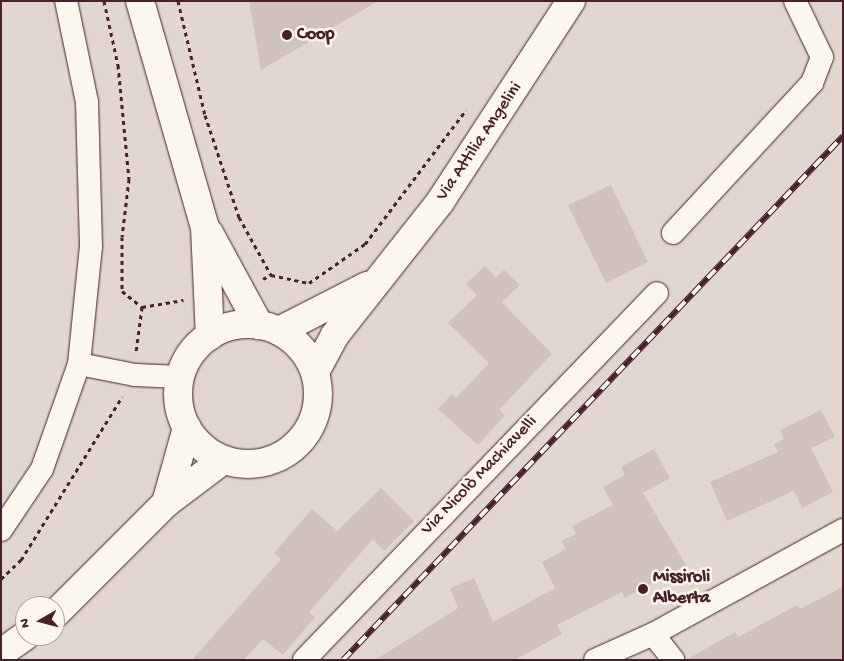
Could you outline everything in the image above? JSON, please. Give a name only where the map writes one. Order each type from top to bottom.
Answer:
[{"type":"street","points":[[1,530],[42,469],[79,364],[91,246],[87,102],[66,1]]},
{"type":"street","points":[[140,1],[205,227],[210,336]]},
{"type":"street","name":"Via Attilia Angelini","points":[[315,372],[334,335],[382,278],[440,202],[571,1]]},
{"type":"street","points":[[673,233],[812,83],[822,57],[796,1]]},
{"type":"street","points":[[205,227],[269,328],[306,355],[315,372],[316,411],[297,445],[262,463],[223,460],[202,447],[187,428],[178,395],[180,377],[197,347],[210,336],[225,328],[269,328]]},
{"type":"street","name":"Via Attilia Angelini","points":[[269,328],[382,278]]},
{"type":"street","name":"Via Nicolò Machiavelli","points":[[304,660],[657,293]]},
{"type":"street","points":[[79,364],[135,375],[180,377]]},
{"type":"street","points":[[166,503],[187,428]]},
{"type":"street","points":[[65,604],[166,503],[223,460]]},
{"type":"street","points":[[595,660],[653,634],[843,530]]},
{"type":"street","points":[[653,634],[673,660]]},
{"type":"street","points":[[1,653],[15,643]]},
{"type":"path","points":[[178,1],[205,115],[238,217],[271,275],[308,283],[365,244],[473,100]]},
{"type":"shaded area","points":[[1,1],[843,1],[843,660],[1,660]]},
{"type":"building","name":"Coop","points":[[249,1],[378,1],[261,70]]},
{"type":"building","points":[[611,185],[648,262],[606,283],[568,205]]},
{"type":"building","points":[[485,266],[496,277],[504,270],[520,285],[502,302],[552,354],[499,410],[505,415],[478,445],[438,409],[452,394],[456,398],[489,363],[448,323],[477,295],[466,284]]},
{"type":"building","points":[[821,410],[835,437],[811,448],[833,492],[802,508],[794,491],[727,521],[710,482],[778,452],[774,444],[784,439],[780,430]]},
{"type":"building","points":[[654,449],[670,478],[643,493],[686,565],[625,598],[622,592],[557,625],[562,634],[515,660],[375,660],[458,608],[450,588],[474,578],[493,622],[555,588],[542,562],[566,549],[561,541],[576,534],[572,526],[613,505],[603,487],[625,475],[621,467]]},
{"type":"building","points":[[381,488],[414,521],[384,551],[373,539],[309,612],[315,617],[283,655],[263,639],[244,660],[192,660],[281,559],[274,553],[312,509],[337,531]]},
{"type":"building","points":[[843,587],[843,660],[686,660],[735,632],[738,637],[797,605],[800,609]]},
{"type":"railway","points":[[343,660],[843,136]]},
{"type":"place","name":"Coop","points":[[287,35]]},
{"type":"place","name":"Missiroli Alberta","points":[[643,589]]}]
